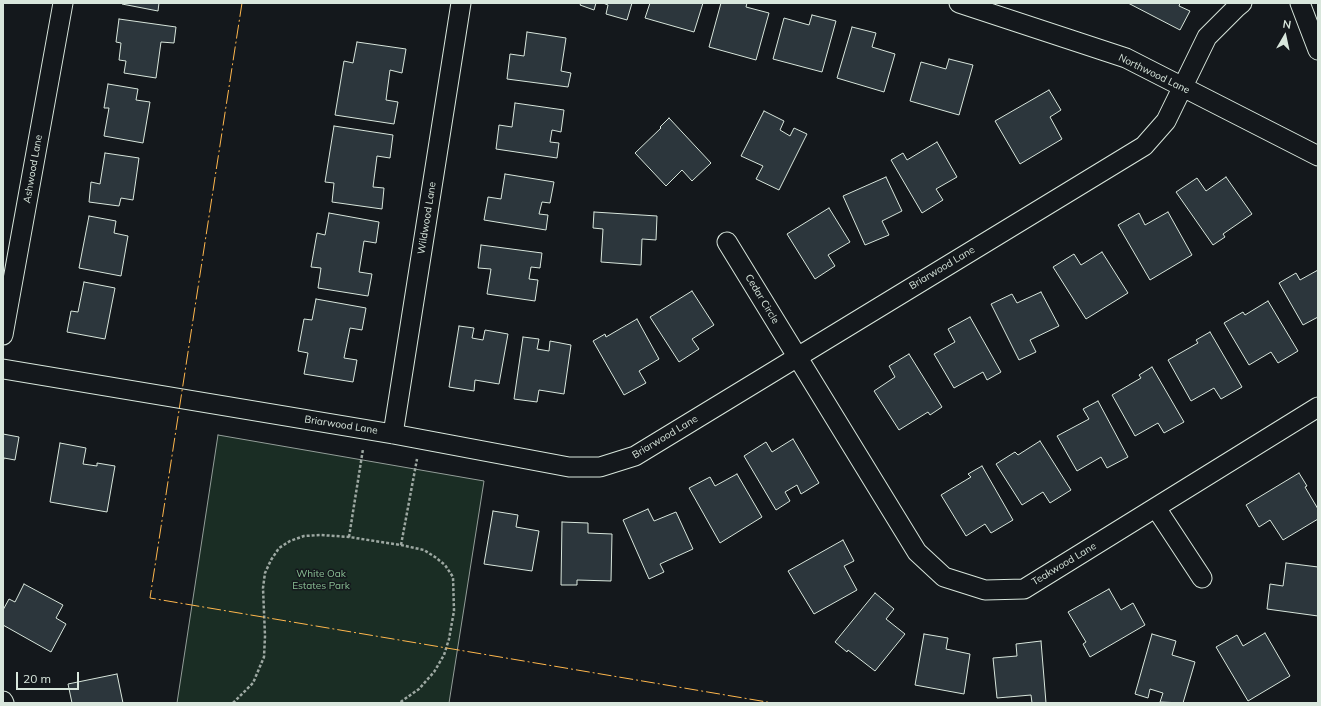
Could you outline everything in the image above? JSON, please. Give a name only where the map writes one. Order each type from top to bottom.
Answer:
[{"type":"street","name":"Ashwood Lane","points":[[3,335],[5,308],[63,3]]},
{"type":"street","name":"Wildwood Lane","points":[[393,434],[461,3]]},
{"type":"street","name":"Briarwood Lane","points":[[3,369],[366,429],[570,467],[600,467],[635,456],[1144,146],[1166,121],[1207,37],[1242,3]]},
{"type":"street","points":[[1300,3],[1318,50]]},
{"type":"street","name":"Northwood Lane","points":[[964,4],[1126,58],[1318,156]]},
{"type":"street","name":"Cedar Circle","points":[[728,242],[797,356]]},
{"type":"street","name":"Teakwood Lane","points":[[797,356],[917,552],[944,577],[985,590],[1024,589],[1318,407]]},
{"type":"street","points":[[1156,508],[1202,578]]},
{"type":"path","points":[[349,538],[366,429]]},
{"type":"path","points":[[401,545],[420,439]]},
{"type":"path","points":[[233,703],[253,683],[264,657],[265,636],[263,588],[265,573],[279,548],[290,540],[304,536],[321,535],[401,545],[424,550],[445,565],[453,577],[454,611],[449,639],[444,655],[434,672],[419,689],[399,703]]},
{"type":"green space","name":"White Oak Estates Park","points":[[218,435],[484,481],[449,703],[177,703]]},
{"type":"building","points":[[122,3],[159,3],[158,11]]},
{"type":"building","points":[[581,3],[596,3],[594,10],[580,5]]},
{"type":"building","points":[[603,3],[632,3],[627,20],[606,14],[608,5]]},
{"type":"building","points":[[650,3],[703,3],[694,32],[645,18]]},
{"type":"building","points":[[721,3],[747,3],[746,7],[769,13],[756,60],[709,47]]},
{"type":"building","points":[[1128,3],[1180,3],[1179,6],[1190,11],[1180,30]]},
{"type":"building","points":[[812,15],[836,21],[822,72],[773,59],[784,18],[809,25]]},
{"type":"building","points":[[119,19],[176,27],[174,43],[161,42],[156,78],[124,73],[126,61],[119,60],[121,43],[116,42]]},
{"type":"building","points":[[852,27],[876,33],[872,47],[895,54],[884,92],[837,78]]},
{"type":"building","points":[[527,32],[566,38],[561,71],[571,73],[568,87],[507,79],[510,54],[524,56]]},
{"type":"building","points":[[357,42],[406,49],[402,73],[390,70],[386,100],[398,102],[394,124],[335,115],[344,61],[353,63]]},
{"type":"building","points":[[949,59],[973,65],[959,115],[910,101],[921,62],[946,69]]},
{"type":"building","points":[[108,84],[138,89],[136,100],[150,102],[143,143],[104,136],[109,108],[104,108]]},
{"type":"building","points":[[1049,90],[1061,110],[1050,117],[1062,139],[1020,164],[995,121]]},
{"type":"building","points":[[515,103],[564,110],[561,132],[552,130],[550,142],[559,143],[557,158],[496,149],[499,125],[512,127]]},
{"type":"building","points":[[764,111],[784,121],[780,130],[790,136],[794,128],[807,134],[779,190],[756,179],[763,166],[741,156]]},
{"type":"building","points":[[669,118],[711,163],[692,181],[682,170],[666,186],[635,153],[661,128],[660,127]]},
{"type":"building","points":[[334,126],[393,135],[390,158],[377,156],[373,187],[384,188],[382,209],[332,202],[334,183],[325,182]]},
{"type":"building","points":[[937,142],[957,177],[936,189],[943,200],[922,213],[891,160],[903,153],[907,160]]},
{"type":"building","points":[[105,153],[139,158],[133,200],[121,198],[119,206],[89,202],[91,182],[100,184]]},
{"type":"building","points":[[505,174],[554,182],[550,203],[542,202],[539,214],[548,215],[546,230],[484,220],[488,197],[501,199]]},
{"type":"building","points":[[886,177],[902,211],[882,221],[889,235],[865,245],[843,196]]},
{"type":"building","points":[[1226,177],[1252,214],[1223,234],[1225,237],[1213,245],[1176,192],[1197,178],[1206,191]]},
{"type":"building","points":[[829,208],[850,242],[828,255],[835,266],[815,279],[787,234]]},
{"type":"building","points":[[594,212],[657,216],[656,240],[642,239],[641,265],[601,262],[603,229],[593,228]]},
{"type":"building","points":[[1168,212],[1192,255],[1150,280],[1118,225],[1139,213],[1145,225]]},
{"type":"building","points":[[329,213],[379,222],[376,243],[364,241],[359,272],[372,274],[368,296],[318,288],[321,268],[311,267],[317,233],[325,235]]},
{"type":"building","points":[[89,216],[116,221],[114,233],[128,236],[121,276],[79,268]]},
{"type":"building","points":[[481,245],[542,253],[540,268],[531,267],[529,279],[538,280],[535,301],[487,294],[491,269],[478,268]]},
{"type":"building","points":[[1102,252],[1128,293],[1086,319],[1053,267],[1074,254],[1081,265]]},
{"type":"building","points":[[1318,270],[1318,317],[1303,325],[1279,283],[1296,273],[1300,280]]},
{"type":"building","points":[[84,282],[115,288],[105,339],[67,332],[71,311],[78,312]]},
{"type":"building","points":[[692,291],[714,325],[692,339],[699,349],[679,362],[650,317]]},
{"type":"building","points":[[1041,292],[1059,326],[1030,340],[1036,352],[1019,360],[991,304],[1012,294],[1017,303]]},
{"type":"building","points":[[316,299],[366,308],[362,330],[350,328],[344,358],[357,360],[353,382],[304,374],[308,353],[298,351],[304,319],[312,320]]},
{"type":"building","points":[[1268,301],[1298,351],[1278,363],[1271,352],[1249,365],[1224,323],[1243,312],[1245,315]]},
{"type":"building","points":[[970,317],[1001,372],[987,380],[983,372],[954,388],[934,354],[955,342],[948,329]]},
{"type":"building","points":[[637,319],[659,359],[639,371],[646,383],[624,395],[593,341],[605,334],[606,337]]},
{"type":"building","points":[[459,326],[474,328],[472,338],[483,340],[485,330],[508,334],[499,384],[475,380],[474,391],[449,387]]},
{"type":"building","points":[[1210,332],[1242,387],[1221,399],[1214,388],[1191,401],[1168,360],[1198,343],[1196,340]]},
{"type":"building","points":[[523,337],[539,339],[537,349],[549,351],[550,341],[571,345],[564,394],[539,390],[537,402],[514,399]]},
{"type":"building","points":[[909,354],[942,407],[930,415],[928,412],[899,430],[874,391],[895,377],[889,366]]},
{"type":"building","points":[[1152,367],[1184,422],[1164,433],[1158,423],[1135,436],[1112,395],[1141,378],[1139,375]]},
{"type":"building","points":[[1098,401],[1128,457],[1107,468],[1101,457],[1077,471],[1057,436],[1089,419],[1083,409]]},
{"type":"building","points":[[3,434],[19,437],[15,460],[4,458],[3,463]]},
{"type":"building","points":[[793,439],[819,483],[801,494],[797,485],[785,492],[790,501],[776,510],[744,456],[766,442],[772,452]]},
{"type":"building","points":[[1040,441],[1071,490],[1050,503],[1043,492],[1022,505],[996,464],[1015,452],[1018,455]]},
{"type":"building","points":[[60,443],[86,448],[83,464],[97,466],[97,463],[115,466],[107,512],[50,502]]},
{"type":"building","points":[[982,466],[1013,520],[991,533],[985,524],[966,536],[941,495],[971,477],[968,474]]},
{"type":"building","points":[[1299,473],[1307,486],[1305,487],[1318,509],[1318,519],[1283,540],[1270,520],[1259,527],[1246,505]]},
{"type":"building","points":[[737,474],[762,517],[720,543],[689,488],[710,477],[715,486]]},
{"type":"building","points":[[648,509],[654,521],[676,512],[693,549],[660,564],[664,572],[649,579],[623,520]]},
{"type":"building","points":[[493,511],[518,515],[516,527],[539,531],[532,571],[484,564]]},
{"type":"building","points":[[562,522],[588,523],[588,533],[612,534],[611,581],[577,580],[577,585],[561,585]]},
{"type":"building","points":[[843,540],[854,561],[844,566],[857,590],[814,614],[788,571]]},
{"type":"building","points":[[1286,563],[1318,567],[1318,616],[1267,609],[1270,584],[1283,586]]},
{"type":"building","points":[[24,584],[63,605],[56,618],[66,624],[51,652],[3,625],[3,610],[9,599],[15,602]]},
{"type":"building","points":[[1109,589],[1121,610],[1133,603],[1145,625],[1090,657],[1083,644],[1086,642],[1068,612]]},
{"type":"building","points":[[875,593],[894,609],[886,619],[905,634],[875,671],[835,642]]},
{"type":"building","points":[[1265,633],[1290,676],[1248,701],[1216,647],[1237,635],[1243,646]]},
{"type":"building","points":[[924,634],[948,638],[946,649],[970,654],[964,694],[915,685]]},
{"type":"building","points":[[1152,634],[1176,641],[1172,655],[1195,662],[1183,703],[1160,702],[1163,693],[1150,689],[1148,698],[1135,694]]},
{"type":"building","points":[[1041,641],[1046,703],[1032,703],[1031,695],[997,698],[993,658],[1017,656],[1016,644]]},
{"type":"building","points":[[117,674],[123,703],[72,703],[68,684]]},
{"type":"power","points":[[242,3],[150,598],[773,703]]}]
